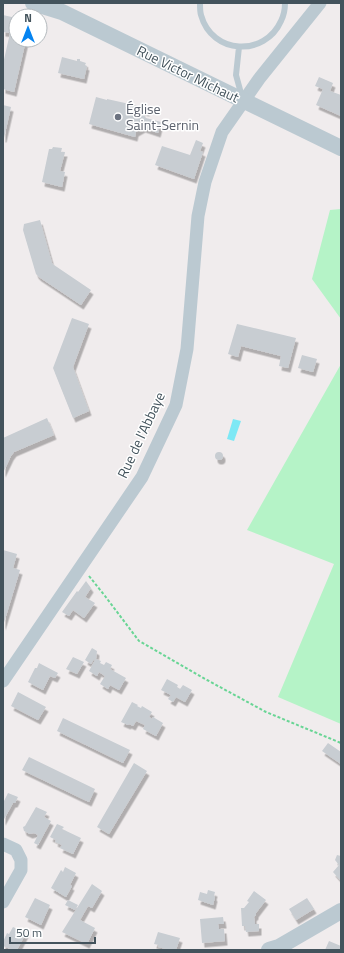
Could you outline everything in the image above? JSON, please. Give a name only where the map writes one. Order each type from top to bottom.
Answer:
[{"type":"street","name":"Rue Victor Michaut","points":[[33,3],[62,12],[341,148]]},
{"type":"street","name":"Rue de l'Abbaye","points":[[3,681],[142,477],[176,405],[187,349],[198,216],[204,182],[222,132],[260,79],[320,3]]},
{"type":"street","points":[[3,844],[16,850],[20,860],[20,870],[3,902]]},
{"type":"street","points":[[269,950],[279,947],[341,911]]},
{"type":"lane","points":[[200,3],[201,15],[207,29],[214,37],[227,45],[239,47],[254,46],[267,39],[278,29],[284,15],[285,3]]},
{"type":"lane","points":[[239,47],[236,75],[244,101]]},
{"type":"path","points":[[81,567],[139,641],[266,712],[341,743]]},
{"type":"green space","points":[[341,209],[341,319],[312,279],[330,210]]},
{"type":"green space","points":[[341,364],[341,724],[278,697],[334,564],[247,530]]},
{"type":"water","points":[[233,419],[241,421],[234,441],[227,439]]},
{"type":"building","points":[[3,15],[8,16],[8,33],[3,32]]},
{"type":"building","points":[[8,42],[8,48],[24,48],[14,92],[3,89],[3,64]]},
{"type":"building","points":[[62,57],[77,61],[77,59],[80,59],[80,61],[86,63],[85,65],[87,66],[84,79],[58,73]]},
{"type":"building","points":[[319,77],[333,83],[330,91],[341,95],[341,116],[316,105],[323,89],[315,86]]},
{"type":"building","name":"Église Saint-Sernin","points":[[96,97],[148,109],[147,112],[143,111],[142,113],[146,118],[161,122],[158,133],[143,128],[136,132],[135,137],[89,124]]},
{"type":"building","points":[[3,105],[11,107],[4,138],[3,138]]},
{"type":"building","points":[[196,140],[203,143],[200,151],[203,152],[194,179],[155,165],[162,146],[190,155]]},
{"type":"building","points":[[53,147],[62,148],[61,152],[65,152],[60,171],[65,172],[62,187],[42,182],[49,149],[52,149]]},
{"type":"building","points":[[40,220],[52,263],[91,290],[81,305],[36,274],[23,230],[24,224]]},
{"type":"building","points":[[72,318],[89,324],[73,367],[89,411],[73,418],[53,368]]},
{"type":"building","points":[[237,324],[296,338],[288,368],[279,366],[281,356],[241,346],[238,357],[228,354]]},
{"type":"building","points":[[302,355],[317,359],[313,372],[298,368]]},
{"type":"building","points":[[47,418],[54,435],[14,452],[3,473],[3,438]]},
{"type":"building","points":[[219,452],[222,453],[222,459],[219,460],[216,459],[215,456],[216,453]]},
{"type":"building","points":[[3,550],[17,554],[13,568],[20,570],[3,626]]},
{"type":"building","points":[[86,581],[91,588],[85,597],[95,603],[84,618],[73,610],[69,616],[62,612],[77,591],[78,592]]},
{"type":"building","points":[[92,648],[97,651],[96,659],[101,661],[100,663],[104,665],[106,662],[112,665],[110,669],[126,678],[119,690],[110,685],[108,689],[100,684],[105,676],[99,672],[97,676],[89,671],[95,660],[94,659],[91,664],[85,660]]},
{"type":"building","points":[[73,657],[84,662],[77,674],[66,669]]},
{"type":"building","points":[[39,663],[58,673],[55,678],[50,676],[43,690],[28,682]]},
{"type":"building","points":[[167,679],[178,685],[177,687],[180,689],[183,685],[192,690],[185,702],[176,697],[173,702],[168,699],[171,695],[161,690]]},
{"type":"building","points":[[18,692],[46,707],[38,720],[11,706]]},
{"type":"building","points":[[132,702],[141,708],[142,706],[152,712],[149,717],[152,719],[153,717],[163,723],[156,736],[143,729],[145,725],[136,721],[133,726],[121,722]]},
{"type":"building","points":[[63,718],[130,750],[123,763],[57,731]]},
{"type":"building","points":[[328,743],[341,752],[341,764],[322,751]]},
{"type":"building","points":[[29,757],[95,789],[89,802],[22,770]]},
{"type":"building","points":[[134,763],[147,771],[109,834],[97,827]]},
{"type":"building","points":[[8,793],[18,797],[3,821],[3,803]]},
{"type":"building","points":[[36,807],[47,812],[44,817],[51,821],[38,845],[34,843],[38,835],[34,833],[30,834],[24,831],[23,827]]},
{"type":"building","points":[[57,824],[64,827],[62,829],[81,838],[73,854],[60,848],[62,845],[55,842],[56,840],[50,837]]},
{"type":"building","points":[[337,855],[341,856],[341,881],[333,872],[339,865],[335,860]]},
{"type":"building","points":[[65,867],[76,873],[70,885],[72,886],[66,897],[51,888],[61,870],[63,872]]},
{"type":"building","points":[[92,884],[102,891],[92,908],[88,906],[80,920],[95,928],[87,944],[62,932]]},
{"type":"building","points":[[208,890],[215,892],[213,905],[198,900],[200,892],[207,894]]},
{"type":"building","points":[[254,891],[266,900],[254,917],[255,924],[259,924],[259,931],[246,932],[245,926],[242,926],[241,908],[244,908],[249,902],[247,901]]},
{"type":"building","points":[[35,898],[50,905],[41,925],[25,917]]},
{"type":"building","points":[[307,898],[314,909],[296,920],[289,909]]},
{"type":"building","points":[[68,900],[78,905],[75,910],[65,905]]},
{"type":"building","points":[[223,917],[224,924],[218,924],[219,929],[224,929],[225,941],[202,943],[200,919]]},
{"type":"building","points":[[13,927],[26,933],[17,950],[3,946],[7,933],[9,934]]},
{"type":"building","points":[[158,932],[180,938],[176,950],[158,947],[159,945],[154,944]]},
{"type":"building","points":[[329,941],[341,946],[341,950],[325,950]]},
{"type":"place","name":"Église Saint-Sernin","points":[[118,117]]}]
